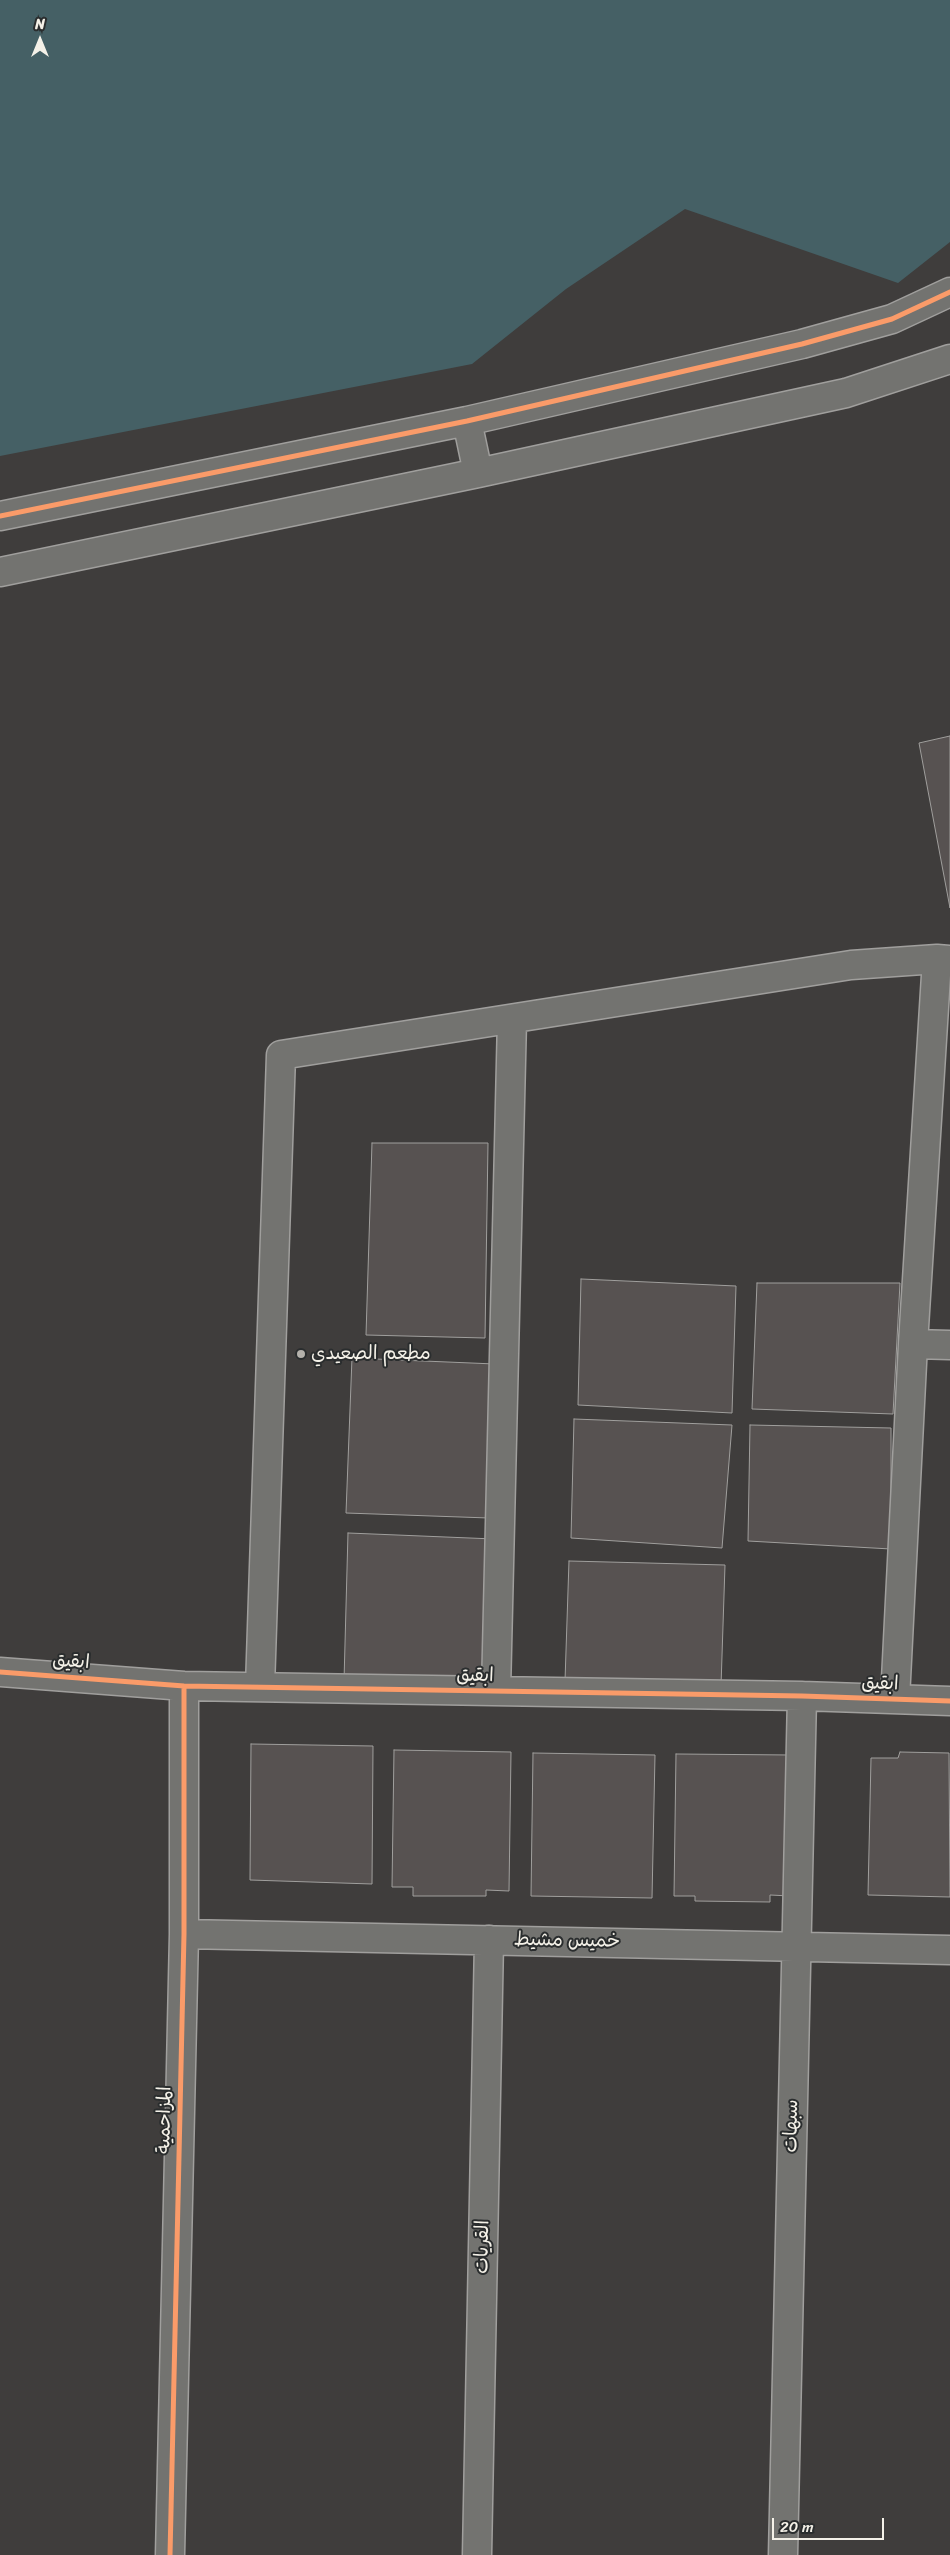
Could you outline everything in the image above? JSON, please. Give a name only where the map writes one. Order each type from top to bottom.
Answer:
[{"type":"street","points":[[0,516],[467,421],[802,344],[892,319],[950,292]]},
{"type":"street","points":[[0,572],[478,473],[846,394],[950,359]]},
{"type":"street","points":[[467,421],[478,473]]},
{"type":"street","points":[[260,1687],[281,1055],[851,965],[943,959],[913,1344],[895,1699]]},
{"type":"street","points":[[496,1691],[512,1019]]},
{"type":"street","points":[[913,1344],[950,1345]]},
{"type":"street","name":"ابقيق","points":[[0,1672],[184,1686],[802,1696],[950,1701]]},
{"type":"street","name":"المزاحمية","points":[[170,2555],[184,1934],[184,1686]]},
{"type":"street","name":"سبهات","points":[[783,2555],[802,1696]]},
{"type":"street","name":"خميس مشيط","points":[[184,1934],[950,1950]]},
{"type":"street","name":"القريات","points":[[477,2555],[489,1940]]},
{"type":"water","points":[[0,0],[950,0],[950,242],[898,283],[685,209],[566,289],[472,364],[0,456]]},
{"type":"building","points":[[950,736],[950,908],[919,743]]},
{"type":"building","points":[[372,1143],[488,1143],[485,1338],[366,1335]]},
{"type":"building","points":[[581,1279],[736,1286],[732,1413],[578,1405]]},
{"type":"building","points":[[757,1283],[900,1283],[893,1414],[752,1409]]},
{"type":"building","points":[[352,1358],[495,1364],[489,1518],[346,1513]]},
{"type":"building","points":[[574,1419],[732,1425],[722,1548],[571,1538]]},
{"type":"building","points":[[750,1425],[891,1428],[891,1549],[748,1541]]},
{"type":"building","points":[[348,1533],[494,1539],[487,1686],[344,1681]]},
{"type":"building","points":[[569,1561],[725,1565],[721,1686],[565,1681]]},
{"type":"building","points":[[251,1744],[373,1746],[372,1884],[250,1880]]},
{"type":"building","points":[[394,1750],[511,1752],[509,1891],[486,1890],[486,1896],[413,1896],[413,1887],[392,1887]]},
{"type":"building","points":[[900,1752],[949,1753],[950,1897],[868,1895],[871,1758],[898,1758]]},
{"type":"building","points":[[533,1753],[655,1755],[652,1898],[531,1896]]},
{"type":"building","points":[[676,1754],[791,1755],[790,1896],[770,1895],[770,1902],[695,1901],[695,1896],[674,1896]]},
{"type":"cycle path","points":[[0,516],[467,421],[802,344],[892,319],[950,292]]},
{"type":"cycle path","points":[[0,1672],[184,1686],[802,1696],[950,1701]]},
{"type":"cycle path","points":[[170,2555],[184,1934],[184,1686]]},
{"type":"place","name":"مطعم الصعيدي","points":[[301,1354]]}]
